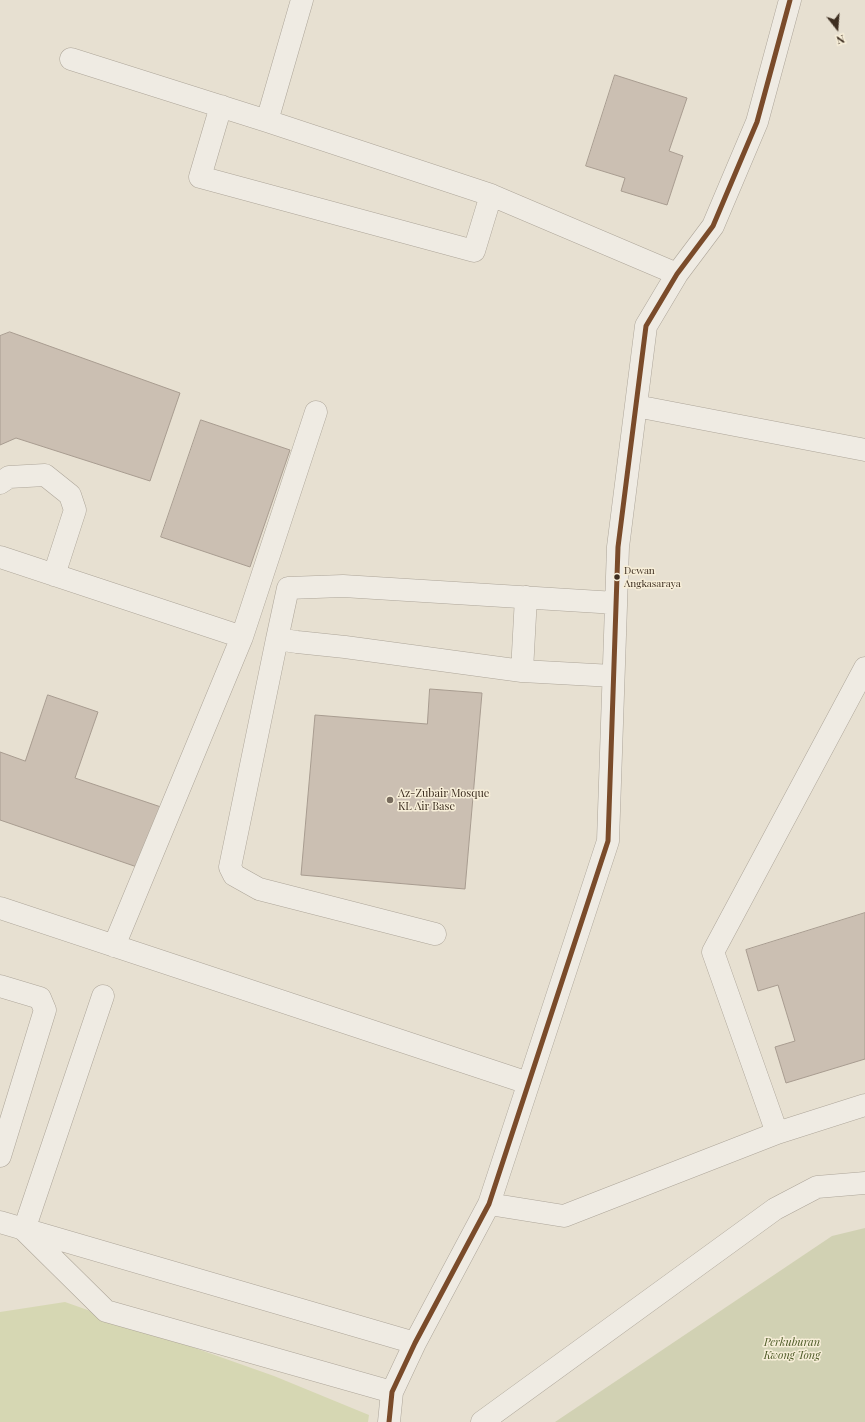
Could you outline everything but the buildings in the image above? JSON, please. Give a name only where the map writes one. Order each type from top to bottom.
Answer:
[{"type":"street","points":[[268,121],[302,0]]},
{"type":"street","points":[[389,1422],[392,1392],[415,1343],[488,1204],[608,841],[618,547],[646,326],[677,274],[713,226],[757,122],[790,0]]},
{"type":"street","points":[[71,59],[268,121],[491,195],[677,274]]},
{"type":"street","points":[[221,106],[200,177],[474,251],[491,195]]},
{"type":"street","points":[[636,406],[865,450]]},
{"type":"street","points":[[114,946],[242,637],[316,412]]},
{"type":"street","points":[[0,483],[9,477],[45,475],[70,495],[75,510],[54,575]]},
{"type":"street","points":[[0,557],[242,637]]},
{"type":"street","points":[[435,934],[259,889],[234,875],[230,867],[288,588],[343,586],[616,603]]},
{"type":"street","points":[[522,671],[526,597]]},
{"type":"street","points":[[277,639],[522,671],[614,676]]},
{"type":"street","points":[[777,1133],[713,952],[865,668]]},
{"type":"street","points":[[0,908],[528,1083]]},
{"type":"street","points":[[0,986],[40,998],[45,1010],[0,1156]]},
{"type":"street","points":[[24,1230],[102,996]]},
{"type":"street","points":[[488,1204],[564,1216],[777,1133],[865,1106]]},
{"type":"street","points":[[482,1422],[775,1209],[817,1187],[865,1183]]},
{"type":"street","points":[[0,1222],[415,1343]]},
{"type":"street","points":[[24,1230],[106,1311],[392,1392]]},
{"type":"green space","name":"Perkuburan Kwong Tong","points":[[865,1228],[865,1422],[555,1422],[832,1236]]},
{"type":"green space","points":[[65,1302],[274,1376],[369,1415],[368,1422],[0,1422],[0,1312]]},
{"type":"transit line","points":[[389,1422],[392,1392],[415,1343],[489,1204],[608,841],[618,547],[646,326],[677,274],[713,226],[757,122],[790,0]]},
{"type":"place","name":"Dewan Angkasaraya","points":[[617,577]]},
{"type":"place","name":"Az-Zubair Mosque KL Air Base","points":[[390,800]]}]
